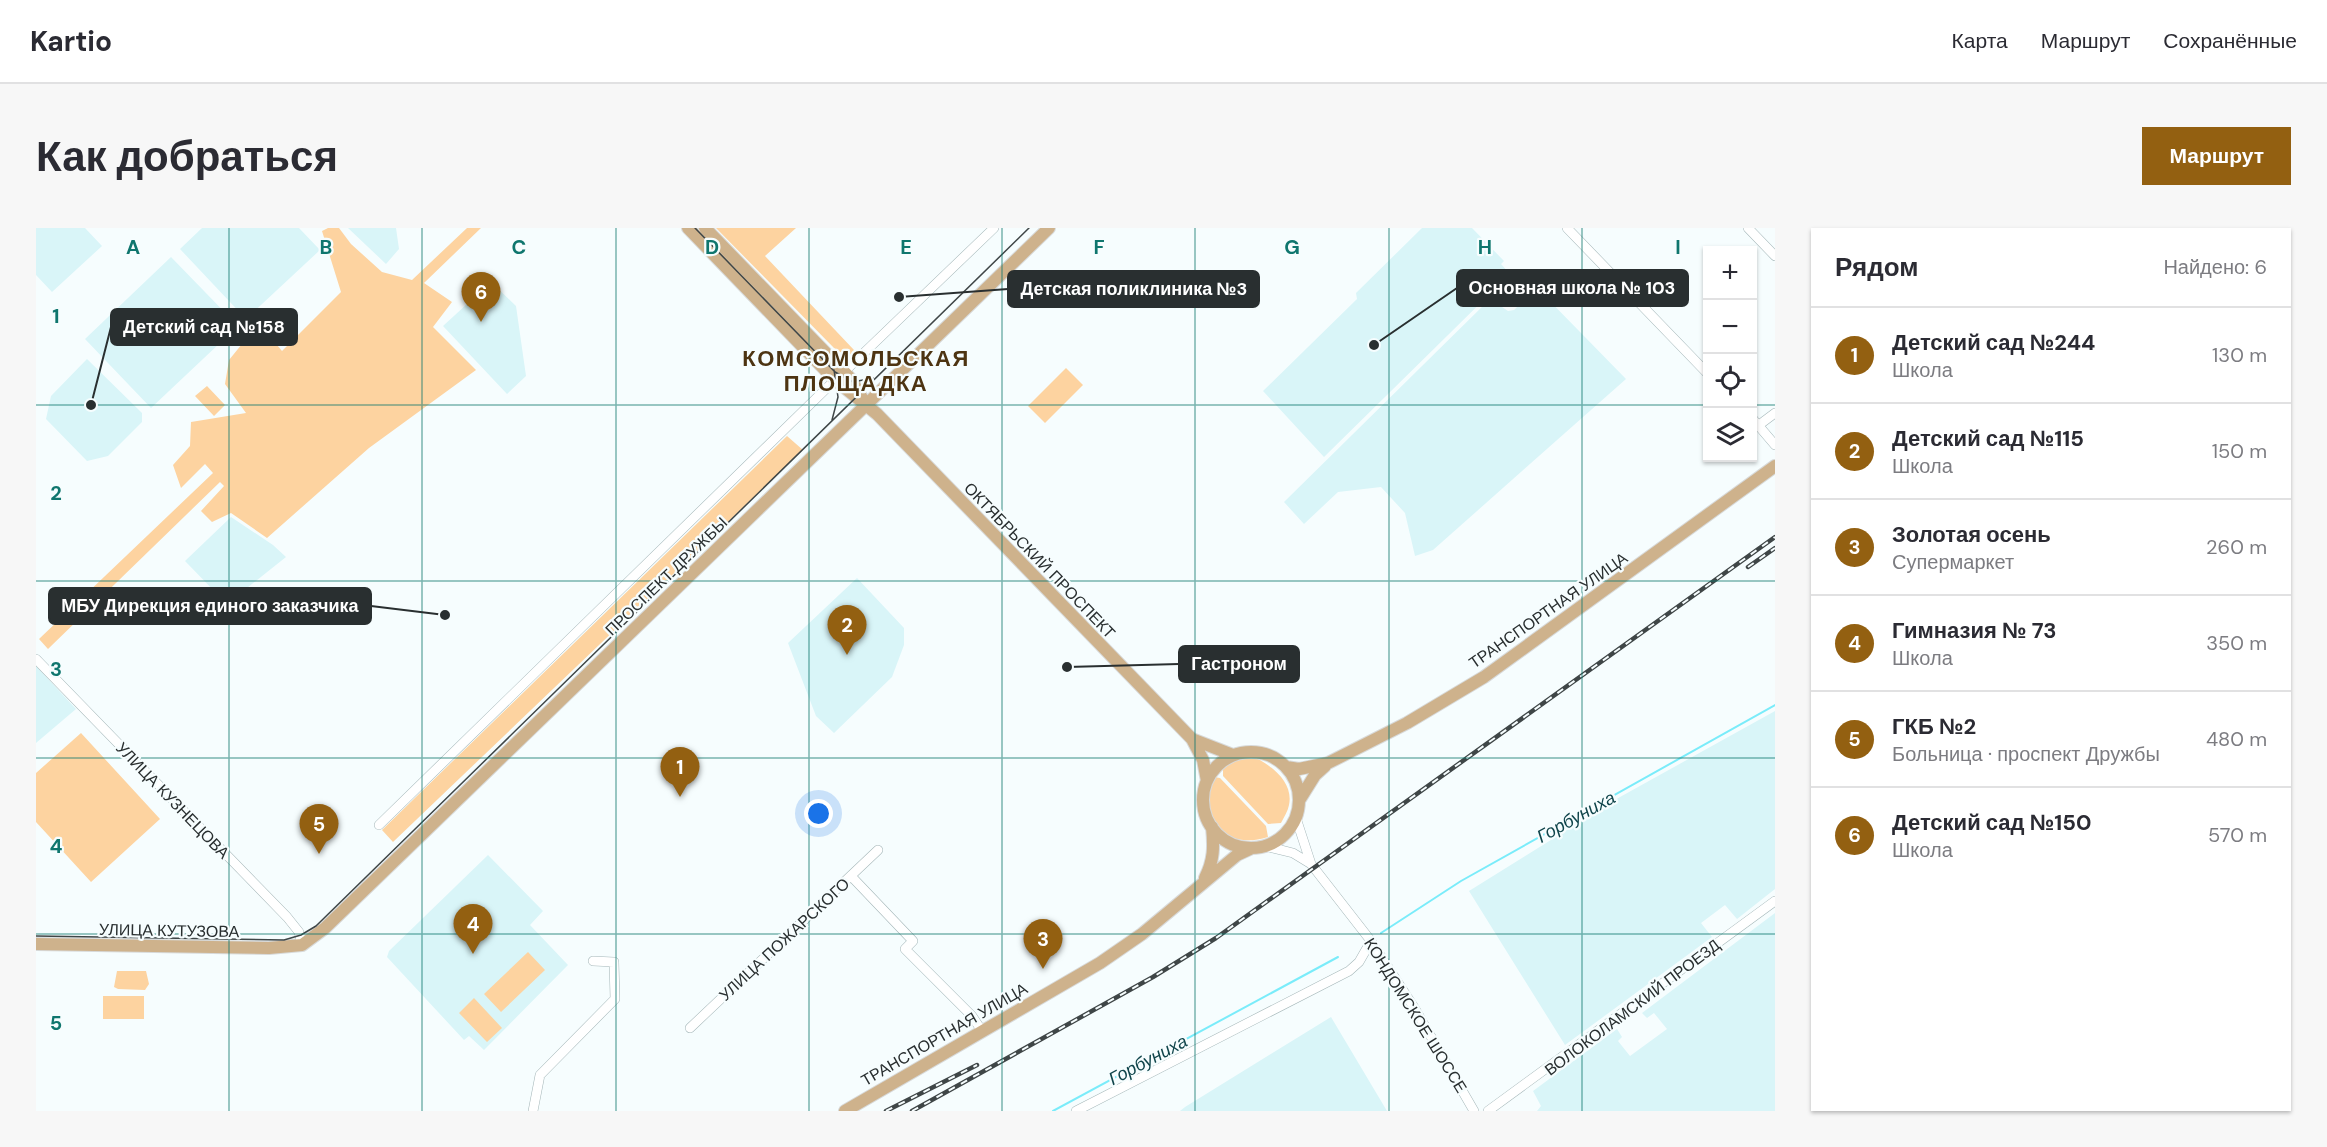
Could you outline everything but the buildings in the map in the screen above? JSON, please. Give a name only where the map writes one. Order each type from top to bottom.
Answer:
[{"type":"main road","name":"ОКТЯБРЬСКИЙ ПРОСПЕКТ","points":[[688,228],[840,376],[859,389],[866,404],[1192,739],[1203,760],[1207,781]]},
{"type":"main road","name":"ОКТЯБРЬСКИЙ ПРОСПЕКТ","points":[[705,228],[840,376]]},
{"type":"main road","name":"ПРОСПЕКТ ДРУЖБЫ","points":[[302,945],[325,928],[448,810],[1049,228]]},
{"type":"main road","name":"ТРАНСПОРТНАЯ УЛИЦА","points":[[1299,800],[1315,774],[1328,763],[1407,723],[1484,677],[1775,466]]},
{"type":"main road","name":"ОКТЯБРЬСКИЙ ПРОСПЕКТ","points":[[1192,739],[1233,755]]},
{"type":"main road","points":[[1247,752],[1261,753],[1275,758],[1286,767],[1296,782],[1299,800],[1296,818],[1288,831],[1265,846],[1252,848],[1236,846],[1222,839],[1212,827],[1205,813],[1203,796],[1213,770],[1233,755],[1247,752]]},
{"type":"main road","name":"ТРАНСПОРТНАЯ УЛИЦА","points":[[1286,767],[1299,769],[1328,763]]},
{"type":"main road","name":"ТРАНСПОРТНАЯ УЛИЦА","points":[[1204,880],[1212,865],[1214,849],[1212,827]]},
{"type":"main road","name":"ТРАНСПОРТНАЯ УЛИЦА","points":[[845,1111],[1109,958],[1142,934],[1204,880],[1237,855],[1252,848]]},
{"type":"main road","name":"УЛИЦА КУТУЗОВА","points":[[36,944],[269,948],[302,945]]},
{"type":"street","points":[[379,825],[994,228]]},
{"type":"street","points":[[1567,228],[1703,370]]},
{"type":"street","points":[[1748,228],[1775,256]]},
{"type":"street","points":[[1757,422],[1775,413]]},
{"type":"street","points":[[1757,423],[1775,445]]},
{"type":"street","name":"УЛИЦА КУЗНЕЦОВА","points":[[36,659],[287,917],[299,932],[302,945]]},
{"type":"street","name":"КОНДОМСКОЕ ШОССЕ","points":[[1296,818],[1311,864],[1371,941],[1415,1009],[1474,1111]]},
{"type":"street","name":"КОНДОМСКОЕ ШОССЕ","points":[[1265,846],[1293,854],[1311,864]]},
{"type":"street","name":"УЛИЦА ПОЖАРСКОГО","points":[[690,1028],[878,850]]},
{"type":"street","points":[[851,876],[913,941],[905,949],[972,1016],[982,1031]]},
{"type":"street","name":"ВОЛОКОЛАМСКИЙ ПРОЕЗД","points":[[1488,1111],[1775,901]]},
{"type":"street","points":[[1076,1111],[1349,971],[1359,962],[1371,941]]},
{"type":"street","points":[[533,1111],[540,1075],[615,999],[614,962],[593,961]]},
{"type":"shaded area","points":[[36,228],[85,228],[102,246],[52,292],[36,275]]},
{"type":"shaded area","points":[[202,228],[299,228],[320,250],[246,319],[180,249]]},
{"type":"shaded area","points":[[328,228],[339,228],[351,244],[382,272],[412,280],[467,228],[481,228],[424,283],[452,302],[433,327],[476,370],[369,448],[267,538],[231,513],[212,522],[201,511],[224,486],[220,482],[48,649],[39,639],[213,473],[205,464],[181,488],[173,465],[190,446],[191,422],[246,413],[225,384],[229,360],[259,323],[282,351],[341,292],[322,231]]},
{"type":"shaded area","points":[[348,228],[396,228],[399,249],[386,264]]},
{"type":"shaded area","points":[[716,228],[796,228],[765,256],[854,350],[852,354],[845,355],[834,348]]},
{"type":"shaded area","points":[[1422,228],[1472,228],[1504,261],[1501,264],[1510,274],[1324,457],[1263,391],[1357,299],[1356,293]]},
{"type":"shaded area","points":[[171,257],[238,326],[151,408],[85,339]]},
{"type":"shaded area","points":[[491,282],[516,306],[526,376],[507,394],[443,326]]},
{"type":"shaded area","points":[[1537,288],[1626,379],[1433,550],[1415,556],[1405,513],[1381,487],[1338,492],[1304,524],[1284,502],[1490,299],[1508,311],[1514,310]]},
{"type":"shaded area","points":[[87,359],[142,413],[142,422],[108,456],[87,461],[46,419],[51,396]]},
{"type":"shaded area","points":[[1066,368],[1083,385],[1045,423],[1028,406]]},
{"type":"shaded area","points":[[207,386],[225,405],[214,416],[195,396]]},
{"type":"shaded area","points":[[787,436],[803,450],[393,842],[382,830]]},
{"type":"shaded area","points":[[231,517],[273,545],[286,557],[247,588],[218,595],[185,561]]},
{"type":"shaded area","points":[[857,578],[904,628],[904,645],[892,677],[834,733],[816,716],[788,643]]},
{"type":"shaded area","points":[[36,666],[76,709],[36,743]]},
{"type":"shaded area","points":[[1775,711],[1775,889],[1737,919],[1725,905],[1701,923],[1712,937],[1565,1045],[1469,891],[1620,797]]},
{"type":"shaded area","points":[[81,733],[160,819],[91,882],[36,822],[36,773]]},
{"type":"shaded area","points":[[1252,756],[1273,769],[1288,789],[1289,805],[1281,823],[1268,824],[1223,776],[1223,765]]},
{"type":"shaded area","points":[[1214,777],[1220,778],[1266,826],[1268,837],[1252,840],[1238,839],[1226,835],[1217,828],[1208,806],[1209,792]]},
{"type":"shaded area","points":[[488,855],[543,911],[530,925],[568,965],[484,1050],[469,1036],[464,1040],[387,957],[389,951]]},
{"type":"shaded area","points":[[1775,913],[1775,1111],[1537,1111],[1541,1106],[1533,1091],[1617,1029],[1622,1037],[1618,1041],[1630,1056],[1667,1029],[1654,1013],[1647,1018],[1642,1013]]},
{"type":"shaded area","points":[[528,952],[545,970],[501,1012],[484,994]]},
{"type":"shaded area","points":[[117,971],[146,971],[149,984],[145,990],[118,989],[114,987]]},
{"type":"shaded area","points":[[103,996],[144,996],[144,1019],[103,1019]]},
{"type":"shaded area","points":[[474,998],[502,1028],[487,1042],[459,1013]]},
{"type":"shaded area","points":[[1331,1017],[1387,1111],[1180,1111],[1185,1107]]},
{"type":"waterway","name":"Горбуниха","points":[[1381,933],[1461,881],[1775,705]]},
{"type":"waterway","name":"Горбуниха","points":[[1053,1111],[1338,957]]},
{"type":"tram line","points":[[695,228],[835,372],[853,382],[873,378]]},
{"type":"tram line","points":[[36,936],[284,940],[301,935],[316,926],[1029,228]]},
{"type":"tram line","points":[[832,420],[838,397],[834,370]]},
{"type":"railway","points":[[912,1111],[1153,977],[1216,938],[1775,537]]},
{"type":"railway","points":[[1748,567],[1775,548]]},
{"type":"railway","points":[[886,1111],[977,1065]]},
{"type":"place","name":"Детская поликлиника №3","points":[[899,297]]},
{"type":"place","name":"Детский сад №150","points":[[481,322]]},
{"type":"place","name":"Основная школа № 103","points":[[1374,345]]},
{"type":"place","name":"Детский сад №158","points":[[91,405]]},
{"type":"place","name":"МБУ Дирекция единого заказчика","points":[[445,615]]},
{"type":"place","name":"Детский сад №115","points":[[847,655]]},
{"type":"place","name":"Гастроном","points":[[1067,667]]},
{"type":"place","name":"Детский сад №244","points":[[680,797]]},
{"type":"place","name":"ГКБ №2","points":[[319,854]]},
{"type":"place","name":"Гимназия № 73","points":[[473,954]]},
{"type":"place","name":"Золотая осень","points":[[1043,969]]},
{"type":"district","name":"КОМСОМОЛЬСКАЯ ПЛОЩАДКА","points":[[856,370]]}]
